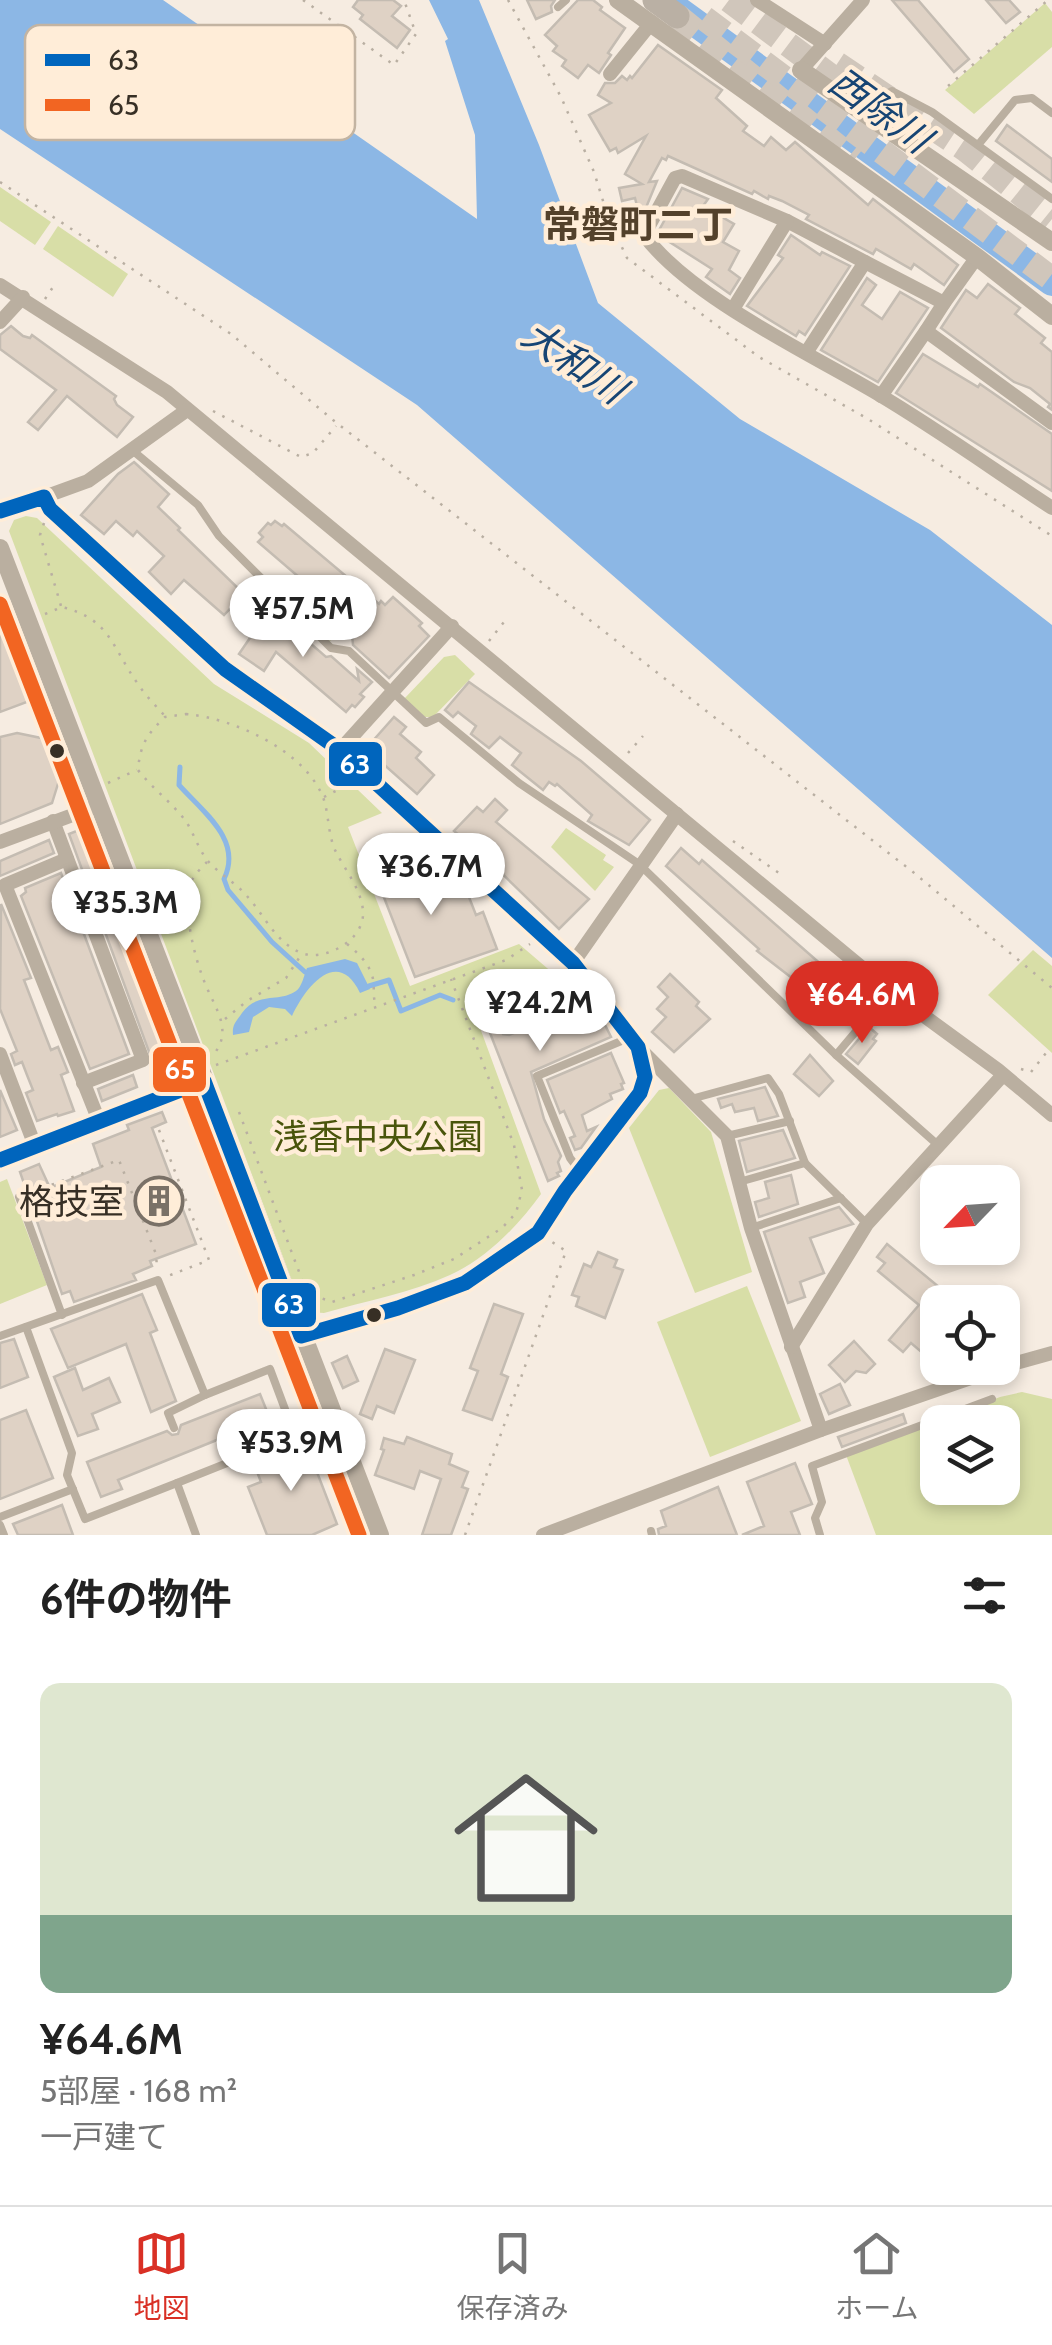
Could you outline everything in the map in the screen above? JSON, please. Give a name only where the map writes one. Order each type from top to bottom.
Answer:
[{"type":"street","points":[[618,0],[661,13],[1052,316]]},
{"type":"street","points":[[758,0],[824,44]]},
{"type":"street","points":[[863,0],[801,70],[1052,242]]},
{"type":"street","points":[[610,74],[661,13]]},
{"type":"street","points":[[944,303],[787,221],[682,176],[675,178],[644,236],[661,258],[733,309],[881,396],[1052,508]]},
{"type":"street","points":[[733,309],[787,221]]},
{"type":"street","points":[[881,396],[978,257]]},
{"type":"street","points":[[806,353],[866,262]]},
{"type":"street","points":[[0,285],[166,392],[890,991],[1052,1115]]},
{"type":"street","points":[[0,322],[23,298]]},
{"type":"street","points":[[926,331],[1052,422]]},
{"type":"street","points":[[0,511],[47,503],[88,480],[187,410]]},
{"type":"street","points":[[47,503],[225,669],[340,750],[543,936],[594,986],[634,1042],[727,1136],[751,1228],[821,1430]]},
{"type":"street","points":[[0,548],[380,1535]]},
{"type":"street","points":[[340,750],[452,626]]},
{"type":"street","points":[[0,842],[53,821],[95,798]]},
{"type":"street","points":[[572,964],[677,814]]},
{"type":"street","points":[[53,821],[143,1060],[82,1083]]},
{"type":"street","points":[[67,859],[5,885],[99,1122]]},
{"type":"street","points":[[301,1336],[398,1308],[464,1283],[538,1233],[640,1093],[645,1077],[634,1042]]},
{"type":"street","points":[[0,1054],[35,1146]]},
{"type":"street","points":[[791,1347],[866,1224],[1003,1075]]},
{"type":"street","points":[[0,1160],[202,1076]]},
{"type":"street","points":[[1020,1362],[1052,1353]]},
{"type":"street","points":[[543,1535],[950,1385]]},
{"type":"lane","points":[[859,110],[892,91],[932,112],[1052,199]]},
{"type":"lane","points":[[978,145],[1015,100],[1032,98],[1052,113]]},
{"type":"lane","points":[[132,450],[198,505],[219,536],[332,648],[349,651],[426,723],[439,717],[519,783],[640,864],[836,1055],[938,1145]]},
{"type":"lane","points":[[507,1028],[577,999],[594,986]]},
{"type":"lane","points":[[836,1055],[890,991]]},
{"type":"lane","points":[[526,1080],[634,1042]]},
{"type":"lane","points":[[536,1076],[570,1158],[580,1172]]},
{"type":"lane","points":[[692,1099],[768,1078],[779,1094],[805,1163],[866,1224]]},
{"type":"lane","points":[[727,1136],[790,1122]]},
{"type":"lane","points":[[739,1182],[805,1163]]},
{"type":"lane","points":[[19,1197],[62,1315]]},
{"type":"lane","points":[[751,1228],[841,1198]]},
{"type":"lane","points":[[0,1336],[158,1280],[205,1395]]},
{"type":"lane","points":[[108,1284],[114,1296]]},
{"type":"lane","points":[[26,1327],[72,1453],[67,1474],[85,1519],[334,1420]]},
{"type":"lane","points":[[174,1428],[167,1410],[270,1369],[295,1436]]},
{"type":"lane","points":[[820,1535],[815,1518],[822,1502],[812,1466],[992,1398]]},
{"type":"lane","points":[[177,1483],[196,1535]]},
{"type":"lane","points":[[0,1517],[72,1489]]},
{"type":"lane","points":[[0,1525],[4,1535]]},
{"type":"path","points":[[304,0],[339,25]]},
{"type":"path","points":[[355,37],[394,65],[416,34],[404,0]]},
{"type":"path","points":[[948,86],[1048,0]]},
{"type":"path","points":[[0,182],[231,334],[337,424],[913,872],[1052,988]]},
{"type":"path","points":[[44,300],[53,287]]},
{"type":"path","points":[[187,410],[202,408],[216,412],[301,457],[312,453],[337,424]]},
{"type":"path","points":[[47,503],[40,534],[62,608]]},
{"type":"path","points":[[29,621],[62,608],[95,620],[113,640],[137,684],[165,717]]},
{"type":"path","points":[[488,642],[504,622]]},
{"type":"path","points":[[211,716],[248,730],[294,759],[323,797],[333,847],[358,894],[363,915],[358,930],[346,943],[329,953],[301,954],[280,940],[246,895],[208,861],[186,822],[138,770],[140,747],[165,717],[211,716]]},
{"type":"path","points":[[627,754],[643,736]]},
{"type":"path","points":[[95,798],[138,770]]},
{"type":"path","points":[[323,797],[345,788],[364,772]]},
{"type":"path","points":[[202,1076],[219,1047],[224,1020],[206,986],[188,916],[188,892],[193,878],[208,861]]},
{"type":"path","points":[[202,1076],[376,1006],[506,960],[543,936]]},
{"type":"path","points":[[346,943],[364,958],[373,980],[376,1006]]},
{"type":"path","points":[[224,1020],[246,1001],[286,978],[301,954]]},
{"type":"path","points":[[239,1112],[307,1293],[332,1302],[454,1259],[502,1228],[516,1213],[522,1190],[514,1145],[452,979]]},
{"type":"path","points":[[1031,1072],[1046,1053]]},
{"type":"path","points":[[19,1197],[119,1160],[156,1254],[158,1280],[209,1260],[159,1130]]},
{"type":"path","points":[[466,1535],[566,1252],[538,1233]]},
{"type":"green space","points":[[1045,3],[1052,12],[1052,47],[974,114],[945,90]]},
{"type":"green space","points":[[0,187],[51,222],[35,245],[0,221]]},
{"type":"green space","points":[[58,226],[128,274],[113,297],[43,249]]},
{"type":"green space","name":"浅香中央公園","points":[[37,518],[214,684],[309,743],[382,813],[348,827],[410,986],[519,944],[554,974],[472,1006],[541,1194],[501,1240],[463,1268],[420,1287],[324,1313],[309,1312],[300,1302],[9,531],[14,520]]},
{"type":"green space","points":[[277,575],[338,632],[330,641],[269,584]]},
{"type":"green space","points":[[455,655],[475,674],[433,717],[425,717],[404,699],[444,657]]},
{"type":"green space","points":[[566,828],[606,855],[603,860],[614,867],[595,891],[551,847]]},
{"type":"green space","points":[[1033,950],[1052,966],[1052,1053],[988,995]]},
{"type":"green space","points":[[669,1088],[711,1132],[752,1272],[695,1293],[629,1128],[659,1090]]},
{"type":"green space","points":[[7,1179],[47,1285],[0,1304],[0,1182]]},
{"type":"green space","points":[[747,1286],[801,1421],[710,1457],[657,1322]]},
{"type":"green space","points":[[1022,1392],[1052,1399],[1052,1535],[876,1535],[846,1455],[920,1427],[920,1505],[1020,1505],[1020,1405],[979,1405]]},
{"type":"water","name":"大和川","points":[[0,0],[163,0],[199,25],[25,25],[25,140],[355,140],[355,134],[477,219],[475,135],[445,41],[448,39],[429,0],[479,0],[598,303],[740,419],[930,530],[1052,625],[1052,958],[417,405],[0,129]]},
{"type":"water","points":[[345,959],[357,963],[370,989],[360,993],[342,973],[333,972],[314,983],[292,1016],[285,1009],[269,1007],[253,1017],[249,1032],[233,1035],[235,1023],[248,1006],[296,991],[307,968]]},
{"type":"building","points":[[358,0],[393,0],[401,6],[392,16],[410,30],[397,48],[360,19],[363,15],[353,7]]},
{"type":"building","points":[[527,0],[555,0],[552,12],[536,19]]},
{"type":"building","points":[[578,0],[593,0],[625,28],[599,73],[588,65],[578,78],[562,66],[566,60],[553,51],[557,46],[545,35]]},
{"type":"building","points":[[892,0],[918,0],[969,59],[954,72]]},
{"type":"building","points":[[986,0],[1009,0],[1020,12],[1006,23]]},
{"type":"building","points":[[658,45],[722,90],[716,98],[747,126],[743,131],[764,146],[771,137],[786,150],[795,142],[868,205],[873,199],[958,265],[944,285],[914,264],[911,269],[876,249],[873,254],[806,219],[809,215],[782,201],[754,191],[752,194],[668,156],[666,160],[662,158],[649,182],[657,181],[645,210],[637,206],[635,198],[622,201],[619,188],[642,184],[625,174],[646,136],[618,153],[616,148],[610,151],[589,115],[611,103],[598,95],[605,83],[615,83],[622,76],[632,78]]},
{"type":"building","points":[[1007,125],[1052,159],[1052,182],[996,141]]},
{"type":"building","points":[[682,188],[708,199],[703,206],[734,224],[723,242],[739,251],[729,270],[740,278],[730,294],[706,277],[712,269],[657,234]]},
{"type":"building","points":[[791,235],[820,255],[822,252],[850,266],[805,335],[799,331],[796,336],[747,306],[783,258],[778,255]]},
{"type":"building","points":[[867,278],[876,285],[862,305],[882,319],[900,292],[928,308],[878,382],[821,350]]},
{"type":"building","points":[[988,284],[1020,308],[1015,314],[1045,338],[1041,343],[1052,352],[1052,410],[1030,388],[1014,382],[941,328],[966,290],[977,298]]},
{"type":"building","points":[[11,326],[23,336],[32,335],[116,396],[117,405],[133,417],[117,437],[67,396],[38,430],[28,422],[56,390],[0,349],[0,335]]},
{"type":"building","points":[[923,354],[978,387],[980,384],[1052,434],[1052,491],[896,393]]},
{"type":"building","points":[[134,462],[169,494],[158,507],[244,594],[224,615],[184,580],[171,594],[149,572],[164,556],[137,531],[133,536],[116,521],[104,534],[81,515]]},
{"type":"building","points":[[275,521],[284,524],[379,604],[381,601],[385,605],[393,597],[422,623],[419,626],[429,636],[389,678],[353,645],[352,633],[357,627],[258,542],[263,537],[259,533]]},
{"type":"building","points":[[268,611],[359,681],[357,669],[372,682],[360,694],[364,697],[355,707],[352,705],[346,712],[276,652],[264,671],[239,654],[252,635],[246,630]]},
{"type":"building","points":[[0,615],[32,700],[0,712]]},
{"type":"building","points":[[469,682],[581,761],[650,820],[629,845],[588,821],[592,815],[557,784],[549,782],[543,790],[512,765],[521,753],[500,737],[489,748],[471,734],[476,726],[458,712],[453,717],[445,710]]},
{"type":"building","points":[[394,717],[406,727],[400,734],[421,752],[416,758],[434,775],[417,794],[371,753],[375,748],[370,744]]},
{"type":"building","points":[[17,733],[50,744],[58,754],[61,774],[52,803],[0,824],[0,737]]},
{"type":"building","points":[[495,799],[507,810],[496,822],[589,899],[559,929],[454,831],[477,807],[483,812]]},
{"type":"building","points":[[84,828],[92,831],[181,1066],[159,1079],[69,834]]},
{"type":"building","points":[[49,840],[54,853],[0,876],[0,861]]},
{"type":"building","points":[[397,845],[404,865],[413,862],[427,897],[456,885],[459,895],[467,892],[476,915],[483,912],[497,949],[415,977],[376,877],[381,875],[373,854]]},
{"type":"building","points":[[681,848],[699,864],[702,860],[840,981],[823,1002],[757,951],[666,866]]},
{"type":"building","points":[[61,873],[129,1054],[90,1069],[21,896],[25,888]]},
{"type":"building","points":[[1,904],[31,978],[24,980],[51,1050],[58,1047],[68,1072],[61,1075],[74,1111],[37,1121],[26,1093],[33,1090],[22,1062],[15,1065],[11,1054],[17,1051],[0,1009]]},
{"type":"building","points":[[670,974],[699,1002],[696,1006],[710,1019],[674,1052],[652,1032],[666,1017],[657,1009],[668,997],[658,987]]},
{"type":"building","points":[[558,975],[567,995],[504,1021],[500,1028],[503,1034],[572,1009],[575,1014],[591,1007],[611,1037],[531,1072],[544,1119],[561,1156],[559,1176],[548,1181],[481,1010],[504,996],[505,1000]]},
{"type":"building","points":[[869,1027],[877,1034],[873,1039],[876,1041],[858,1064],[846,1054]]},
{"type":"building","points":[[611,1053],[623,1089],[582,1115],[587,1131],[596,1127],[581,1148],[575,1150],[570,1138],[575,1136],[564,1111],[560,1113],[547,1080]]},
{"type":"building","points":[[810,1055],[833,1081],[819,1096],[794,1074]]},
{"type":"building","points":[[133,1075],[137,1087],[102,1101],[98,1089]]},
{"type":"building","points":[[765,1087],[778,1116],[758,1121],[754,1108],[735,1112],[732,1104],[721,1108],[718,1099]]},
{"type":"building","points":[[0,1090],[17,1130],[0,1137]]},
{"type":"building","points":[[162,1112],[166,1122],[152,1128],[196,1244],[150,1261],[152,1266],[133,1274],[136,1280],[74,1302],[70,1291],[62,1294],[20,1172],[39,1164],[50,1188],[101,1167],[93,1144]]},
{"type":"building","points":[[783,1130],[795,1158],[747,1172],[739,1141]]},
{"type":"building","points":[[791,1175],[798,1204],[759,1217],[755,1202],[769,1198],[765,1182]]},
{"type":"building","points":[[839,1207],[853,1224],[810,1238],[824,1273],[800,1282],[805,1297],[788,1303],[764,1232]]},
{"type":"building","points":[[887,1244],[936,1285],[920,1285],[920,1351],[911,1343],[903,1352],[889,1340],[919,1305],[878,1271],[885,1263],[877,1257]]},
{"type":"building","points":[[598,1252],[617,1260],[614,1267],[623,1270],[605,1318],[576,1306],[579,1297],[572,1295],[584,1264],[591,1267]]},
{"type":"building","points":[[142,1294],[157,1330],[150,1333],[176,1401],[151,1412],[126,1344],[68,1368],[51,1329]]},
{"type":"building","points":[[494,1304],[523,1314],[501,1374],[508,1377],[492,1420],[463,1410],[478,1371],[470,1368]]},
{"type":"building","points":[[14,1339],[28,1377],[0,1388],[0,1343]]},
{"type":"building","points":[[854,1341],[875,1364],[866,1373],[856,1371],[845,1382],[829,1365]]},
{"type":"building","points":[[385,1349],[415,1360],[394,1413],[377,1406],[372,1419],[360,1414]]},
{"type":"building","points":[[347,1356],[358,1381],[343,1388],[332,1363]]},
{"type":"building","points":[[75,1368],[83,1390],[109,1378],[120,1402],[92,1414],[98,1429],[78,1436],[54,1377]]},
{"type":"building","points":[[840,1384],[850,1405],[829,1414],[820,1394]]},
{"type":"building","points":[[260,1394],[274,1429],[248,1439],[244,1429],[118,1480],[122,1489],[101,1497],[87,1462],[167,1431],[178,1434],[181,1425]]},
{"type":"building","points":[[26,1410],[53,1478],[0,1499],[0,1420]]},
{"type":"building","points":[[903,1414],[906,1423],[842,1447],[838,1437]]},
{"type":"building","points":[[407,1437],[452,1454],[449,1464],[468,1472],[462,1487],[468,1489],[451,1535],[422,1535],[441,1479],[420,1471],[414,1489],[375,1475],[384,1438],[404,1444]]},
{"type":"building","points":[[305,1441],[337,1524],[312,1535],[267,1535],[248,1487],[261,1482],[253,1461]]},
{"type":"building","points":[[795,1463],[812,1504],[791,1512],[800,1535],[742,1535],[764,1526],[747,1482]]},
{"type":"building","points":[[718,1487],[737,1535],[659,1535],[658,1529],[666,1526],[661,1511]]},
{"type":"building","points":[[62,1505],[73,1535],[18,1535],[13,1524]]},
{"type":"waterway","name":"西除川","points":[[664,0],[1052,282]]},
{"type":"waterway","points":[[180,767],[179,785],[209,816],[224,839],[229,865],[224,879],[228,890],[272,942],[305,972]]},
{"type":"waterway","points":[[369,986],[389,980],[401,1011],[440,995],[453,1000]]},
{"type":"tunnel","points":[[729,0],[901,129]]},
{"type":"tunnel","points":[[677,16],[854,160]]},
{"type":"tunnel","points":[[704,18],[1052,279]]},
{"type":"tunnel","points":[[837,64],[965,149],[1052,219]]},
{"type":"transit line","name":"63","points":[[0,511],[44,497],[50,509],[225,669],[340,750],[573,963],[638,1047],[645,1077],[640,1093],[538,1233],[465,1283],[398,1308],[301,1336],[204,1081],[0,1160]]},
{"type":"transit line","name":"65","points":[[0,604],[359,1535]]},
{"type":"place","name":"格技室","points":[[159,1201]]},
{"type":"district","name":"常磐町二丁","points":[[638,224]]}]
